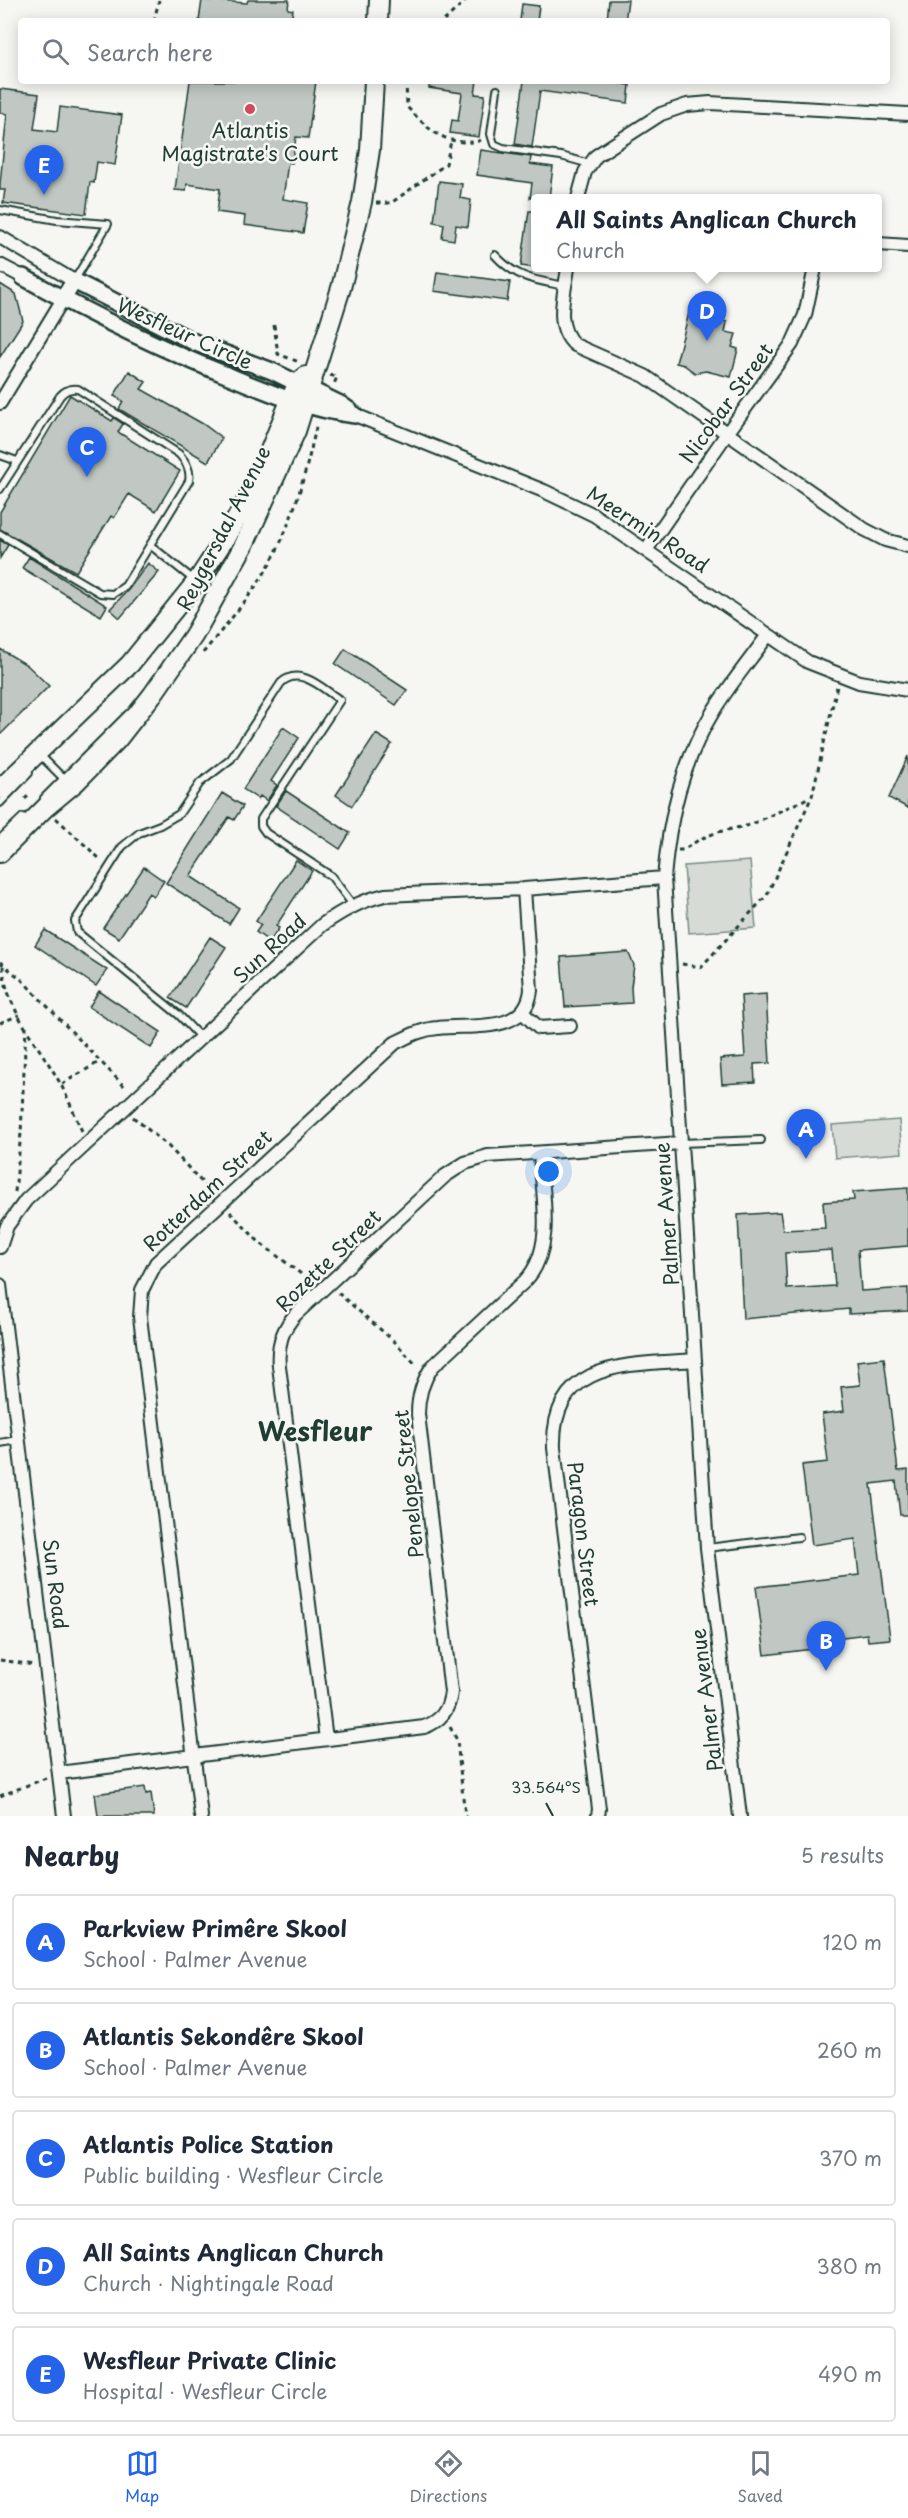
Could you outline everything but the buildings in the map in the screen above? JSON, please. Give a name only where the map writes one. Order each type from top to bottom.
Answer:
[{"type":"main road","points":[[378,18],[379,0]]},
{"type":"main road","name":"Reygersdal Avenue","points":[[0,789],[105,689],[154,637],[197,581],[226,537],[256,484],[314,368],[341,288],[362,202],[370,150],[374,84]]},
{"type":"main road","name":"Reygersdal Avenue","points":[[0,853],[45,807],[93,765],[117,740],[194,635],[229,576],[296,431],[300,394]]},
{"type":"street","points":[[579,194],[581,180],[590,164],[605,150],[661,114],[693,104],[908,114]]},
{"type":"street","name":"Wesfleur Circle","points":[[0,237],[74,281],[196,343],[272,371],[300,394]]},
{"type":"street","points":[[882,244],[908,246]]},
{"type":"street","name":"Wesfleur Circle","points":[[0,265],[63,300],[172,354],[264,392],[300,394]]},
{"type":"street","points":[[567,272],[562,324],[570,341],[580,348],[645,375],[864,529],[885,540],[908,546]]},
{"type":"street","name":"Nicobar Street","points":[[646,550],[798,334],[805,315],[814,272]]},
{"type":"street","points":[[0,403],[74,281]]},
{"type":"street","name":"Meermin Road","points":[[300,394],[340,404],[355,415],[569,502],[618,530],[808,662],[859,682],[908,690]]},
{"type":"street","name":"Palmer Avenue","points":[[740,1816],[707,1548],[664,878],[666,849],[675,801],[694,746],[714,709],[768,635]]},
{"type":"street","name":"Sun Road","points":[[0,1247],[12,1217],[26,1200],[322,926],[353,905],[385,895],[524,889],[664,878]]},
{"type":"street","points":[[524,889],[531,990],[527,1006],[522,1012],[539,1028],[570,1026]]},
{"type":"street","name":"Rotterdam Street","points":[[194,1756],[140,1299],[145,1280],[156,1263],[395,1043],[427,1029],[506,1023],[522,1012]]},
{"type":"street","name":"Rozette Street","points":[[326,1739],[278,1356],[281,1337],[290,1321],[455,1168],[476,1158],[681,1143]]},
{"type":"street","name":"Penelope Street","points":[[443,1715],[448,1708],[451,1692],[417,1414],[420,1390],[426,1376],[439,1359],[525,1281],[537,1267],[544,1241],[540,1153]]},
{"type":"street","name":"Sun Road","points":[[0,1285],[2,1320],[19,1440],[64,1816]]},
{"type":"street","name":"Paragon Street","points":[[598,1816],[554,1448],[555,1425],[569,1394],[595,1373],[617,1366],[695,1360]]},
{"type":"street","points":[[59,1773],[424,1727],[443,1715]]},
{"type":"street","points":[[194,1756],[201,1816]]},
{"type":"lane","points":[[496,90],[491,134],[492,141],[498,147],[561,156],[590,164]]},
{"type":"lane","points":[[0,210],[57,220],[108,224],[74,281]]},
{"type":"lane","points":[[495,255],[526,279],[566,286]]},
{"type":"lane","points":[[0,489],[64,392],[78,389],[179,454],[188,467],[189,481],[125,586],[113,594],[100,593],[0,534]]},
{"type":"lane","points":[[0,455],[17,461]]},
{"type":"lane","points":[[150,545],[197,581]]},
{"type":"lane","points":[[201,1038],[179,1015],[77,932],[76,918],[130,839],[180,814],[200,783],[231,759],[281,683],[292,676],[301,676],[340,700],[261,819],[261,826],[266,833],[331,876],[353,905]]},
{"type":"lane","points":[[40,802],[106,733],[158,686]]},
{"type":"lane","points":[[0,803],[82,718],[105,689]]},
{"type":"lane","points":[[43,758],[64,779]]},
{"type":"lane","points":[[0,839],[32,809]]},
{"type":"lane","points":[[681,1143],[761,1140]]},
{"type":"lane","points":[[0,1443],[19,1440]]},
{"type":"lane","points":[[707,1548],[799,1537]]},
{"type":"path","points":[[155,18],[159,0]]},
{"type":"path","points":[[447,18],[466,0]]},
{"type":"path","points":[[406,84],[407,107],[433,133],[451,141],[477,142],[491,134]]},
{"type":"path","points":[[362,202],[391,203],[410,191],[446,164],[451,141]]},
{"type":"path","points":[[274,325],[278,354]]},
{"type":"path","points":[[669,962],[701,967],[767,895],[812,796],[839,676]]},
{"type":"path","points":[[25,799],[31,793]]},
{"type":"path","points":[[666,849],[684,850],[700,839],[750,825],[812,796]]},
{"type":"path","points":[[57,819],[109,867]]},
{"type":"path","points":[[0,962],[21,979],[127,1089]]},
{"type":"path","points":[[3,966],[3,979],[19,1015],[61,1084],[82,1131]]},
{"type":"path","points":[[0,1023],[19,1015]]},
{"type":"path","points":[[12,1217],[21,1133],[26,1028]]},
{"type":"path","points":[[61,1084],[99,1062]]},
{"type":"path","points":[[132,1116],[168,1146],[259,1242],[322,1289],[335,1291],[361,1311],[395,1342],[426,1376]]},
{"type":"path","points":[[0,1660],[46,1666]]},
{"type":"path","points":[[443,1715],[457,1740],[465,1816]]},
{"type":"path","points":[[0,1796],[59,1773]]},
{"type":"shaded area","points":[[750,861],[756,928],[689,933],[684,866]]},
{"type":"shaded area","points":[[899,1120],[902,1153],[835,1158],[832,1125]]},
{"type":"place","name":"Atlantis Magistrate's Court","points":[[250,109]]},
{"type":"place","name":"Wesfleur Private Clinic","points":[[44,195]]},
{"type":"place","name":"All Saints Anglican Church","points":[[707,341]]},
{"type":"place","name":"Atlantis Police Station","points":[[87,477]]},
{"type":"place","name":"Parkview Primêre Skool","points":[[806,1159]]},
{"type":"place","name":"Atlantis Sekondêre Skool","points":[[826,1671]]},
{"type":"district","name":"Wesfleur","points":[[315,1430]]}]
